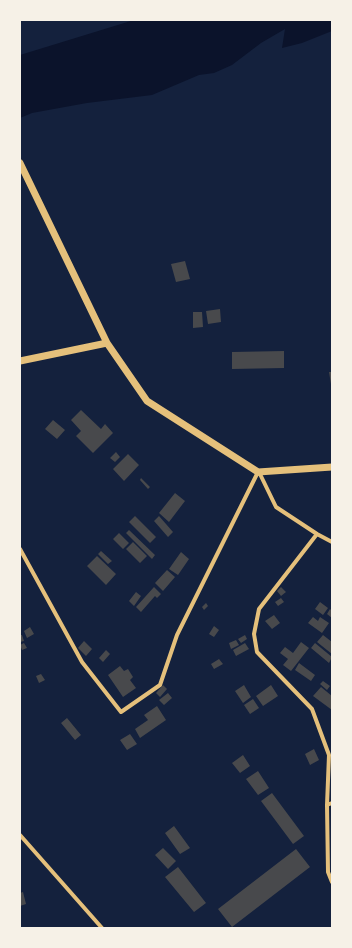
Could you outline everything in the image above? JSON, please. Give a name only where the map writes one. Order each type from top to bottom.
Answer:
[{"type":"street","points":[[20,163],[107,343],[148,401],[258,472],[276,507],[332,542]]},
{"type":"street","points":[[20,361],[107,343]]},
{"type":"street","points":[[258,472],[332,467]]},
{"type":"street","points":[[20,549],[82,662],[121,712],[160,685],[177,635],[258,472]]},
{"type":"street","points":[[317,534],[259,609],[254,634],[257,652],[312,709],[329,755],[327,805],[328,872],[332,882]]},
{"type":"street","points":[[327,805],[332,803]]},
{"type":"street","points":[[20,835],[102,928]]},
{"type":"water","points":[[134,20],[332,20],[332,31],[302,43],[282,48],[285,29],[261,43],[232,65],[214,73],[199,75],[152,95],[87,103],[32,113],[20,118],[20,55]]},
{"type":"building","points":[[185,261],[190,279],[176,282],[171,264]]},
{"type":"building","points":[[220,309],[221,322],[208,324],[206,311]]},
{"type":"building","points":[[193,312],[202,312],[203,327],[193,328]]},
{"type":"building","points":[[284,351],[284,368],[232,369],[232,352]]},
{"type":"building","points":[[329,372],[332,372],[332,384],[331,384]]},
{"type":"building","points":[[81,410],[101,429],[105,424],[113,433],[93,453],[76,436],[81,431],[71,420]]},
{"type":"building","points":[[53,420],[65,430],[57,439],[45,429]]},
{"type":"building","points":[[116,452],[120,457],[115,462],[110,458]]},
{"type":"building","points":[[128,454],[139,465],[124,481],[113,469]]},
{"type":"building","points":[[141,478],[150,487],[148,489],[140,480]]},
{"type":"building","points":[[175,493],[185,501],[169,522],[159,513]]},
{"type":"building","points":[[135,516],[156,537],[150,543],[129,522]]},
{"type":"building","points":[[159,516],[173,532],[168,537],[154,521]]},
{"type":"building","points":[[129,530],[155,555],[152,559],[126,533]]},
{"type":"building","points":[[119,533],[129,543],[123,549],[113,539]]},
{"type":"building","points":[[133,542],[147,556],[140,563],[126,549]]},
{"type":"building","points":[[101,551],[112,561],[108,564],[98,554]]},
{"type":"building","points":[[181,552],[189,559],[178,575],[169,569]]},
{"type":"building","points":[[97,556],[116,574],[106,585],[87,566]]},
{"type":"building","points":[[167,570],[175,577],[163,591],[155,583]]},
{"type":"building","points":[[154,587],[161,594],[157,598],[155,596],[141,612],[136,607]]},
{"type":"building","points":[[281,587],[286,592],[281,596],[277,591]]},
{"type":"building","points":[[136,592],[141,596],[134,606],[129,601]]},
{"type":"building","points":[[281,598],[284,602],[278,606],[275,602]]},
{"type":"building","points":[[320,602],[328,608],[323,615],[315,609]]},
{"type":"building","points":[[206,603],[208,606],[204,610],[202,607]]},
{"type":"building","points":[[330,609],[332,611],[332,618],[327,614]]},
{"type":"building","points":[[274,615],[280,623],[272,629],[265,621]]},
{"type":"building","points":[[313,617],[318,621],[320,617],[329,623],[322,633],[308,623]]},
{"type":"building","points":[[214,626],[219,630],[214,637],[209,634]]},
{"type":"building","points":[[30,627],[34,634],[27,638],[24,631]]},
{"type":"building","points":[[20,635],[22,635],[24,641],[20,642]]},
{"type":"building","points":[[245,635],[247,639],[241,643],[238,639]]},
{"type":"building","points":[[323,635],[332,642],[332,654],[317,642]]},
{"type":"building","points":[[236,640],[239,645],[231,649],[229,643]]},
{"type":"building","points":[[84,641],[92,649],[86,656],[78,648]]},
{"type":"building","points":[[301,642],[309,648],[291,671],[283,665],[288,659],[280,653],[285,647],[293,653]]},
{"type":"building","points":[[24,643],[27,648],[22,650],[20,645]]},
{"type":"building","points":[[245,643],[249,649],[236,656],[233,650]]},
{"type":"building","points":[[315,643],[332,657],[329,663],[311,648]]},
{"type":"building","points":[[106,650],[110,654],[103,662],[99,658]]},
{"type":"building","points":[[219,659],[223,664],[214,669],[211,664]]},
{"type":"building","points":[[299,663],[315,675],[311,681],[295,670]]},
{"type":"building","points":[[120,666],[124,671],[128,669],[133,677],[130,680],[136,688],[123,697],[108,675]]},
{"type":"building","points":[[41,674],[45,680],[39,683],[36,676]]},
{"type":"building","points":[[323,681],[330,686],[327,690],[320,684]]},
{"type":"building","points":[[163,685],[167,689],[160,697],[156,693]]},
{"type":"building","points":[[244,685],[251,697],[243,703],[235,691]]},
{"type":"building","points":[[271,685],[278,696],[263,706],[256,696]]},
{"type":"building","points":[[321,687],[332,696],[332,710],[313,696]]},
{"type":"building","points":[[168,693],[172,698],[164,705],[159,700]]},
{"type":"building","points":[[253,699],[259,708],[250,714],[244,705]]},
{"type":"building","points":[[157,706],[166,720],[140,738],[135,729],[148,720],[144,715]]},
{"type":"building","points":[[67,718],[81,735],[75,740],[61,723]]},
{"type":"building","points":[[130,734],[137,744],[127,750],[120,740]]},
{"type":"building","points":[[314,749],[319,760],[310,765],[305,754]]},
{"type":"building","points":[[243,755],[250,766],[240,773],[232,763]]},
{"type":"building","points":[[258,771],[269,788],[258,795],[246,779]]},
{"type":"building","points":[[272,793],[304,836],[293,844],[261,801]]},
{"type":"building","points":[[174,826],[190,848],[180,854],[165,833]]},
{"type":"building","points":[[163,848],[176,861],[168,869],[155,855]]},
{"type":"building","points":[[296,849],[310,867],[232,927],[218,909]]},
{"type":"building","points":[[178,867],[206,903],[194,912],[165,877]]},
{"type":"building","points":[[23,892],[26,904],[20,906],[20,893]]}]
